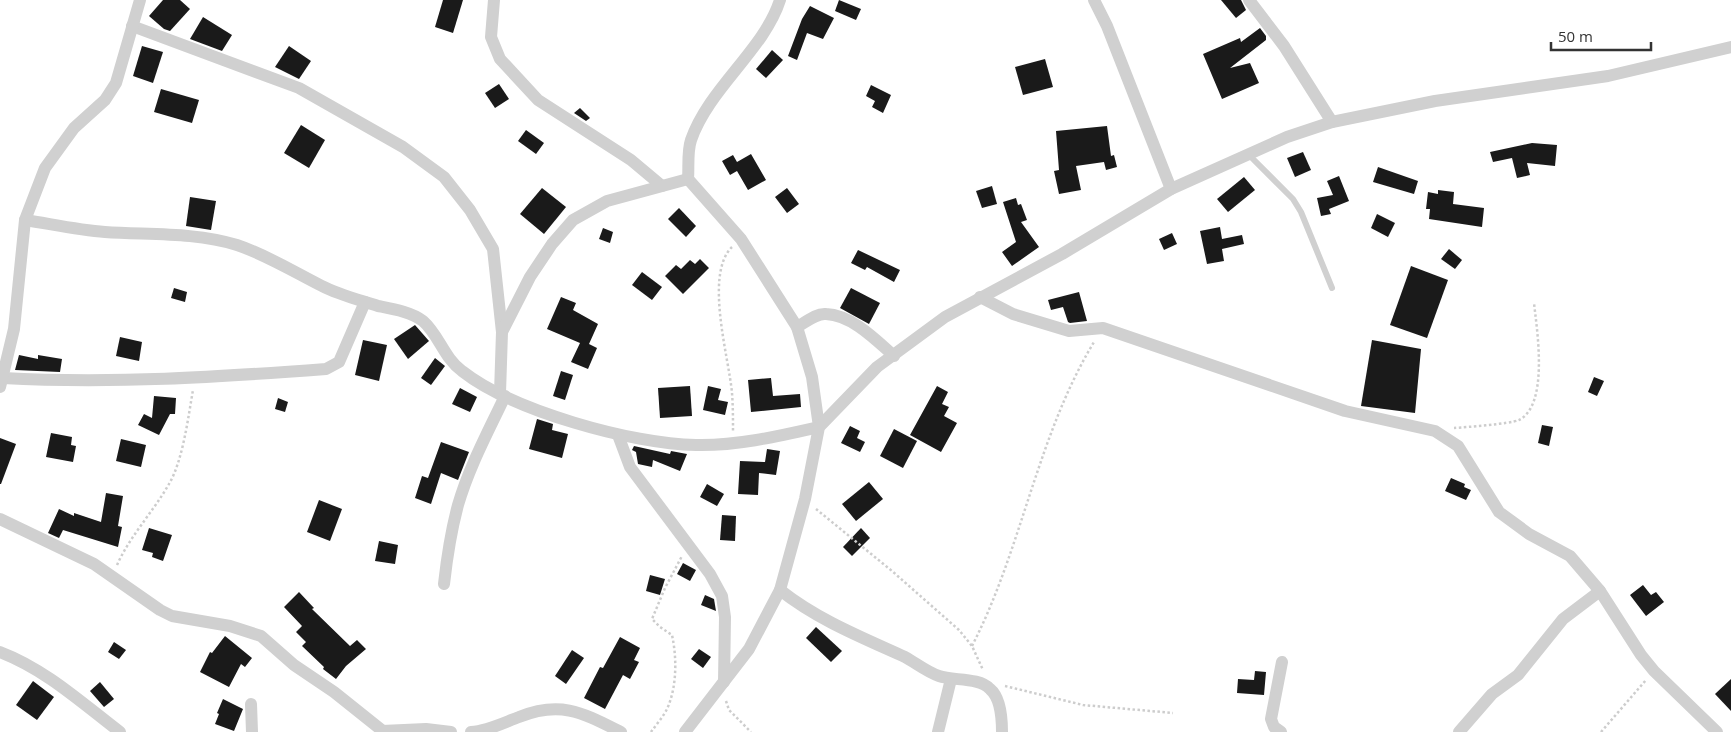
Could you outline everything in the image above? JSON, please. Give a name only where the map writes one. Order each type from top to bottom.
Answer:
[{"type":"street","points":[[140,0],[116,83],[105,100],[74,128],[45,168],[25,220],[14,329],[2,382],[195,379],[332,367],[346,350],[365,302]]},
{"type":"street","points":[[494,0],[491,37],[500,59],[538,100],[631,160],[662,186]]},
{"type":"street","points":[[685,732],[753,642],[780,590],[804,499],[819,427],[812,377],[797,327],[741,239],[688,179],[690,142],[702,115],[764,30],[780,0]]},
{"type":"street","points":[[1094,0],[1107,26],[1171,189]]},
{"type":"street","points":[[1249,0],[1284,46],[1332,122]]},
{"type":"street","points":[[132,26],[298,88],[403,147],[444,177],[470,210],[493,249],[502,332],[503,395],[458,504],[450,535],[444,584]]},
{"type":"street","points":[[25,220],[103,232],[185,236],[237,245],[286,266],[324,287],[422,320],[431,330],[446,356],[462,372],[503,395],[567,420],[618,435],[696,445],[733,442],[819,427],[877,367],[945,317],[1062,254],[1171,189],[1247,153],[1332,122],[1436,101],[1608,76],[1731,47]]},
{"type":"street","points":[[502,332],[530,277],[552,244],[573,220],[607,201],[688,179]]},
{"type":"street","points":[[980,297],[1013,314],[1069,331],[1103,328],[1345,411],[1435,431],[1458,446],[1499,512],[1528,534],[1570,556],[1600,591],[1641,655],[1654,671],[1716,732]]},
{"type":"street","points":[[797,327],[814,317],[825,314],[841,317],[859,328],[894,356]]},
{"type":"street","points":[[618,435],[630,466],[689,544],[710,574],[722,596],[725,617],[724,682]]},
{"type":"street","points":[[0,519],[94,564],[142,599],[172,616],[230,626],[262,636],[294,665],[334,692],[383,731],[426,729],[451,732]]},
{"type":"street","points":[[780,590],[803,608],[828,622],[910,660],[937,675],[989,686],[998,700],[1002,732]]},
{"type":"street","points":[[1458,732],[1492,694],[1518,675],[1563,619],[1600,591]]},
{"type":"street","points":[[0,652],[24,662],[48,677],[120,732]]},
{"type":"street","points":[[1281,732],[1274,727],[1271,719],[1282,662]]},
{"type":"street","points":[[938,732],[951,679]]},
{"type":"street","points":[[251,704],[252,732]]},
{"type":"street","points":[[470,732],[499,725],[528,713],[562,708],[583,713],[621,732]]},
{"type":"lane","points":[[1247,153],[1293,199],[1301,212],[1332,288]]},
{"type":"path","points":[[733,442],[732,392],[721,323],[721,270],[726,253],[741,239]]},
{"type":"path","points":[[1435,431],[1518,420],[1527,413],[1532,405],[1538,379],[1540,353],[1534,303]]},
{"type":"path","points":[[972,646],[997,592],[1032,484],[1074,375],[1103,328]]},
{"type":"path","points":[[112,576],[125,548],[152,512],[170,482],[186,431],[195,379]]},
{"type":"path","points":[[804,499],[892,571],[959,630],[972,646],[989,686],[1024,690],[1083,705],[1173,713]]},
{"type":"path","points":[[651,732],[667,709],[672,690],[676,652],[672,634],[660,627],[652,619],[665,588],[689,544]]},
{"type":"path","points":[[1601,732],[1654,671]]},
{"type":"path","points":[[724,682],[725,700],[729,710],[751,732]]},
{"type":"building","points":[[163,0],[180,0],[190,9],[170,31],[164,29],[149,16]]},
{"type":"building","points":[[443,0],[463,0],[453,33],[435,27]]},
{"type":"building","points":[[839,0],[861,9],[856,20],[835,11]]},
{"type":"building","points":[[1221,0],[1241,0],[1246,10],[1236,18]]},
{"type":"building","points":[[810,6],[834,18],[823,39],[807,33],[797,60],[788,56],[802,19]]},
{"type":"building","points":[[203,17],[232,35],[222,51],[190,39]]},
{"type":"building","points":[[1260,28],[1266,36],[1266,40],[1230,68],[1250,63],[1259,83],[1222,99],[1203,54],[1240,38],[1241,42]]},
{"type":"building","points":[[142,46],[163,52],[153,83],[133,76]]},
{"type":"building","points":[[289,46],[311,61],[299,79],[275,67]]},
{"type":"building","points":[[772,50],[783,60],[766,78],[756,69]]},
{"type":"building","points":[[1045,59],[1053,87],[1023,95],[1015,67]]},
{"type":"building","points":[[499,84],[509,99],[495,108],[485,93]]},
{"type":"building","points":[[871,85],[891,95],[883,113],[872,107],[875,101],[866,96]]},
{"type":"building","points":[[161,89],[199,100],[192,123],[154,112]]},
{"type":"building","points":[[580,108],[590,118],[586,121],[574,113]]},
{"type":"building","points":[[301,125],[325,140],[309,168],[284,153]]},
{"type":"building","points":[[1107,126],[1111,156],[1114,155],[1117,167],[1106,170],[1104,162],[1076,166],[1081,190],[1059,194],[1054,171],[1059,170],[1056,131]]},
{"type":"building","points":[[526,130],[544,143],[536,154],[518,141]]},
{"type":"building","points":[[1532,143],[1557,145],[1555,166],[1527,163],[1530,175],[1517,178],[1512,158],[1493,162],[1490,152]]},
{"type":"building","points":[[1303,152],[1311,170],[1295,177],[1287,158]]},
{"type":"building","points":[[751,154],[766,180],[748,190],[737,171],[730,175],[722,161],[733,155],[737,162]]},
{"type":"building","points":[[1378,167],[1418,181],[1414,194],[1373,182]]},
{"type":"building","points":[[1339,176],[1349,201],[1329,209],[1331,214],[1321,216],[1317,198],[1333,195],[1327,181]]},
{"type":"building","points":[[1244,177],[1255,190],[1228,212],[1217,199]]},
{"type":"building","points":[[992,186],[997,204],[982,208],[976,191]]},
{"type":"building","points":[[542,188],[566,207],[544,234],[520,214]]},
{"type":"building","points":[[787,188],[799,204],[787,213],[775,197]]},
{"type":"building","points":[[1438,190],[1454,192],[1453,204],[1484,208],[1482,227],[1429,219],[1430,209],[1426,209],[1428,192],[1438,194]]},
{"type":"building","points":[[190,197],[216,201],[211,230],[186,226]]},
{"type":"building","points":[[1016,198],[1018,205],[1021,204],[1027,220],[1021,222],[1039,247],[1012,266],[1002,252],[1016,242],[1003,202]]},
{"type":"building","points":[[679,208],[696,226],[686,237],[668,219]]},
{"type":"building","points":[[1377,214],[1395,223],[1388,237],[1371,228]]},
{"type":"building","points":[[1220,227],[1222,239],[1242,235],[1244,244],[1222,249],[1224,261],[1207,264],[1200,231]]},
{"type":"building","points":[[603,228],[613,232],[610,243],[599,239]]},
{"type":"building","points":[[1172,233],[1177,244],[1164,250],[1159,239]]},
{"type":"building","points":[[1449,249],[1462,260],[1455,269],[1441,259]]},
{"type":"building","points":[[858,250],[900,270],[894,282],[867,267],[865,270],[851,263]]},
{"type":"building","points":[[700,259],[709,268],[683,294],[665,276],[676,265],[681,269],[690,260],[695,264]]},
{"type":"building","points":[[1411,266],[1448,280],[1427,338],[1390,325]]},
{"type":"building","points":[[642,272],[662,287],[652,300],[632,285]]},
{"type":"building","points":[[174,288],[187,292],[185,302],[171,298]]},
{"type":"building","points":[[851,288],[880,303],[869,324],[840,308]]},
{"type":"building","points":[[1079,292],[1087,321],[1070,323],[1063,307],[1051,310],[1048,300]]},
{"type":"building","points":[[561,297],[576,303],[573,310],[598,324],[589,344],[597,348],[588,369],[571,362],[580,343],[547,329]]},
{"type":"building","points":[[415,325],[429,341],[408,359],[394,339]]},
{"type":"building","points":[[120,337],[142,342],[139,361],[116,356]]},
{"type":"building","points":[[363,340],[387,345],[379,381],[355,375]]},
{"type":"building","points":[[1372,340],[1421,349],[1415,413],[1361,406]]},
{"type":"building","points":[[19,355],[38,359],[38,355],[62,359],[60,372],[15,370]]},
{"type":"building","points":[[435,358],[445,366],[431,385],[421,378]]},
{"type":"building","points":[[561,371],[573,375],[565,400],[553,396]]},
{"type":"building","points":[[1594,377],[1604,381],[1597,396],[1588,392]]},
{"type":"building","points":[[771,378],[773,396],[800,394],[801,407],[751,412],[748,380]]},
{"type":"building","points":[[690,386],[692,416],[660,418],[658,388]]},
{"type":"building","points":[[708,386],[721,389],[718,400],[728,402],[725,415],[703,410]]},
{"type":"building","points":[[937,386],[948,392],[942,404],[949,407],[944,416],[957,423],[941,452],[910,435]]},
{"type":"building","points":[[460,388],[477,397],[470,412],[452,404]]},
{"type":"building","points":[[154,396],[176,398],[175,414],[170,414],[159,435],[138,425],[144,414],[152,418]]},
{"type":"building","points":[[278,398],[288,402],[285,412],[275,409]]},
{"type":"building","points":[[537,419],[553,424],[552,430],[568,434],[562,458],[529,449]]},
{"type":"building","points":[[1542,425],[1553,427],[1549,446],[1538,443]]},
{"type":"building","points":[[850,426],[860,431],[857,438],[865,442],[860,452],[841,443]]},
{"type":"building","points":[[894,429],[917,441],[903,468],[880,456]]},
{"type":"building","points":[[51,433],[72,437],[71,445],[76,446],[73,462],[46,457]]},
{"type":"building","points":[[0,438],[16,444],[1,484],[0,484]]},
{"type":"building","points":[[121,439],[146,445],[141,467],[116,461]]},
{"type":"building","points":[[441,442],[469,452],[458,480],[441,473],[431,504],[415,498],[422,476],[428,478]]},
{"type":"building","points":[[634,446],[670,454],[671,451],[687,454],[680,471],[653,460],[652,467],[638,464],[636,452],[632,450]]},
{"type":"building","points":[[767,449],[780,451],[776,475],[759,473],[758,495],[738,494],[740,461],[765,462]]},
{"type":"building","points":[[1451,478],[1465,484],[1464,487],[1471,490],[1466,500],[1445,491]]},
{"type":"building","points":[[869,482],[883,499],[856,521],[842,504]]},
{"type":"building","points":[[707,484],[724,494],[717,506],[700,497]]},
{"type":"building","points":[[106,493],[123,496],[118,526],[122,527],[118,547],[63,530],[59,538],[48,533],[59,509],[74,516],[74,513],[101,522]]},
{"type":"building","points":[[319,500],[342,509],[330,541],[307,532]]},
{"type":"building","points":[[722,515],[736,516],[735,541],[720,540]]},
{"type":"building","points":[[149,528],[172,535],[163,561],[152,557],[153,553],[142,550]]},
{"type":"building","points":[[861,528],[870,538],[852,556],[843,547]]},
{"type":"building","points":[[379,541],[398,545],[395,564],[375,561]]},
{"type":"building","points":[[683,563],[696,570],[690,581],[677,574]]},
{"type":"building","points":[[650,575],[665,579],[660,595],[646,591]]},
{"type":"building","points":[[1643,585],[1651,595],[1656,592],[1664,602],[1646,616],[1630,595]]},
{"type":"building","points":[[299,592],[314,608],[312,609],[350,646],[357,640],[366,649],[346,666],[336,679],[323,669],[324,667],[302,646],[306,642],[296,632],[302,626],[284,607]]},
{"type":"building","points":[[705,595],[714,599],[716,611],[701,605]]},
{"type":"building","points":[[816,627],[842,651],[831,662],[806,638]]},
{"type":"building","points":[[225,636],[252,658],[245,667],[241,664],[229,687],[200,672],[210,652],[212,653]]},
{"type":"building","points":[[620,637],[640,648],[634,660],[639,662],[630,679],[623,675],[605,709],[584,698],[600,667],[603,668]]},
{"type":"building","points":[[114,642],[126,650],[119,659],[108,652]]},
{"type":"building","points":[[699,649],[711,657],[703,668],[691,659]]},
{"type":"building","points":[[572,650],[584,658],[566,684],[555,676]]},
{"type":"building","points":[[1255,671],[1266,672],[1264,695],[1237,693],[1238,679],[1254,680]]},
{"type":"building","points":[[1731,679],[1731,711],[1715,694]]},
{"type":"building","points":[[33,681],[54,697],[37,720],[16,705]]},
{"type":"building","points":[[100,682],[114,699],[104,707],[90,691]]},
{"type":"building","points":[[223,699],[243,709],[234,731],[215,724]]}]
